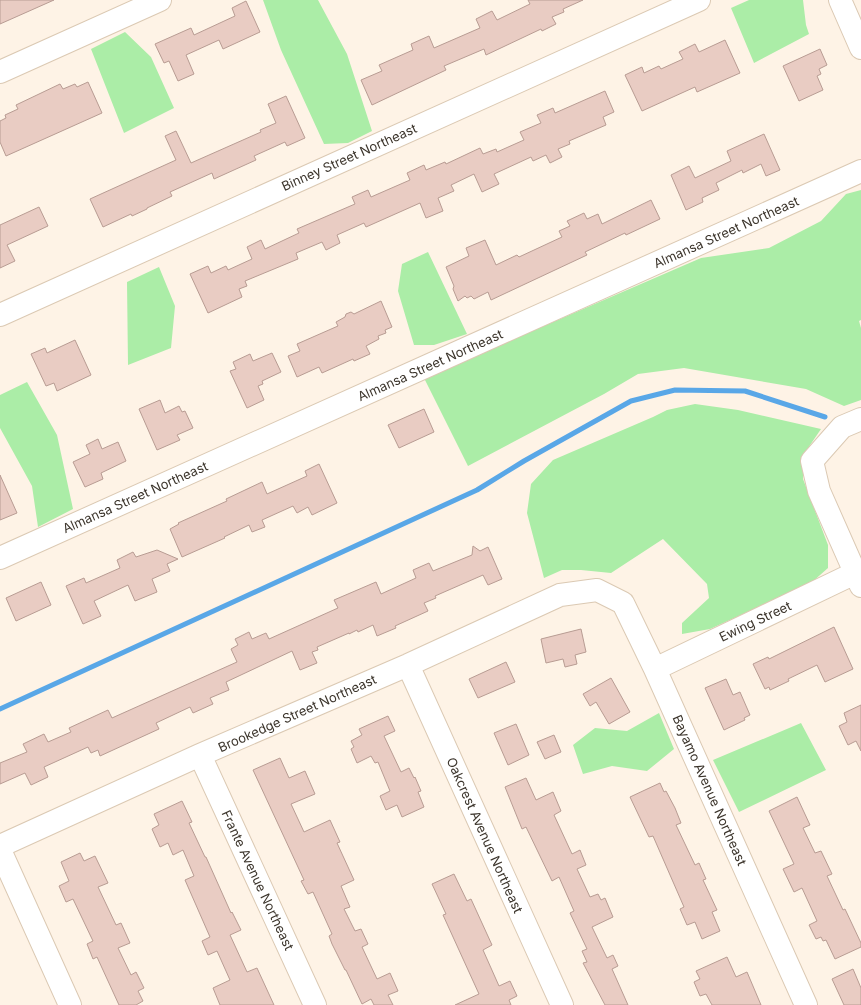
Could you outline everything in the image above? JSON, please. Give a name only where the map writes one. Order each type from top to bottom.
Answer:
[{"type":"street","points":[[0,72],[160,0]]},
{"type":"street","name":"Binney Street Northeast","points":[[0,315],[699,0]]},
{"type":"street","points":[[840,0],[861,48]]},
{"type":"street","name":"Almansa Street Northeast","points":[[0,558],[861,171]]},
{"type":"street","points":[[858,580],[819,491],[812,461],[842,427],[861,419]]},
{"type":"street","name":"Ewing Street","points":[[655,669],[858,580]]},
{"type":"street","name":"Bayamo Avenue Northeast","points":[[597,590],[622,603],[655,669],[806,1005]]},
{"type":"street","name":"Brookedge Street Northeast","points":[[0,846],[200,755],[408,665],[560,595],[597,590]]},
{"type":"street","name":"Oakcrest Avenue Northeast","points":[[408,665],[562,1005]]},
{"type":"street","name":"Frante Avenue Northeast","points":[[200,755],[315,1005]]},
{"type":"street","points":[[0,850],[70,1005]]},
{"type":"green space","points":[[263,0],[318,0],[347,54],[372,131],[348,143],[324,144],[281,50]]},
{"type":"green space","points":[[749,0],[803,0],[806,25],[809,34],[754,63],[731,8]]},
{"type":"green space","points":[[125,32],[151,57],[174,108],[124,133],[91,49]]},
{"type":"green space","points":[[861,190],[861,320],[859,321],[861,328],[861,400],[844,406],[806,389],[684,368],[638,374],[604,394],[468,466],[424,378],[701,258],[769,248],[821,221],[846,194]]},
{"type":"green space","points":[[428,252],[467,334],[434,345],[414,345],[398,291],[402,264]]},
{"type":"green space","points":[[159,267],[175,306],[171,348],[128,365],[127,282]]},
{"type":"green space","points":[[27,382],[57,435],[73,509],[38,527],[32,486],[0,428],[0,395]]},
{"type":"green space","points":[[695,404],[738,410],[821,429],[804,454],[803,479],[828,545],[828,568],[811,583],[710,629],[682,634],[682,623],[709,598],[707,584],[663,539],[611,573],[562,570],[544,578],[527,513],[531,484],[553,460],[667,410]]},
{"type":"green space","points":[[659,713],[674,749],[647,771],[612,766],[583,774],[573,745],[595,728],[627,731]]},
{"type":"green space","points":[[801,723],[826,770],[739,812],[713,760]]},
{"type":"building","points":[[0,0],[54,0],[0,24]]},
{"type":"building","points":[[528,0],[583,0],[563,9],[564,12],[552,17],[556,24],[542,31],[541,29],[486,55],[484,49],[444,66],[446,70],[372,105],[361,80],[382,71],[379,65],[413,50],[411,44],[429,36],[434,48],[480,28],[476,19],[492,11],[497,20],[530,4]]},
{"type":"building","points":[[246,1],[260,32],[223,49],[219,40],[186,55],[194,74],[178,81],[169,61],[164,63],[155,44],[191,28],[194,35],[235,16],[232,8]]},
{"type":"building","points":[[725,40],[740,73],[697,92],[695,87],[642,111],[625,75],[642,67],[644,73],[659,66],[661,69],[683,59],[679,52],[695,44],[699,52]]},
{"type":"building","points":[[820,49],[827,65],[819,69],[821,74],[817,76],[823,90],[799,101],[783,66]]},
{"type":"building","points":[[88,82],[102,113],[6,156],[0,142],[0,121],[6,118],[5,115],[18,109],[16,105],[60,84],[63,89],[75,84],[77,87]]},
{"type":"building","points":[[605,91],[614,112],[603,117],[606,125],[569,141],[570,144],[558,149],[562,157],[550,163],[546,155],[533,161],[531,157],[494,174],[499,184],[482,192],[474,174],[451,185],[454,191],[438,198],[443,211],[426,218],[420,203],[366,227],[364,223],[337,235],[340,243],[326,250],[322,242],[296,253],[298,259],[245,281],[247,286],[239,289],[242,297],[208,313],[190,274],[208,266],[211,273],[226,266],[228,270],[252,259],[247,247],[261,240],[265,249],[299,233],[297,229],[355,204],[352,197],[368,190],[371,197],[410,180],[407,173],[424,165],[426,170],[445,162],[446,164],[480,148],[483,154],[496,149],[497,152],[524,140],[520,132],[541,123],[537,115],[553,108],[555,113]]},
{"type":"building","points":[[286,96],[305,138],[287,146],[285,142],[254,156],[256,160],[214,179],[212,173],[170,192],[172,196],[147,209],[132,216],[131,214],[103,227],[90,199],[176,160],[165,136],[176,131],[191,163],[261,132],[260,130],[276,123],[268,104]]},
{"type":"building","points":[[764,134],[780,170],[766,176],[761,164],[743,173],[742,170],[716,183],[719,190],[702,198],[703,202],[686,210],[671,175],[689,166],[695,178],[731,161],[727,151]]},
{"type":"building","points":[[651,200],[660,219],[626,235],[625,233],[585,252],[587,255],[491,300],[488,292],[474,299],[471,296],[467,298],[465,296],[458,301],[453,289],[454,286],[446,267],[469,256],[466,248],[485,240],[496,265],[517,255],[519,257],[562,237],[559,231],[570,226],[567,221],[584,213],[587,219],[598,214],[602,224]]},
{"type":"building","points":[[39,207],[48,226],[7,245],[15,261],[0,268],[0,225]]},
{"type":"building","points":[[381,301],[392,327],[385,330],[386,333],[378,336],[379,339],[366,346],[370,354],[354,361],[353,359],[322,373],[319,367],[297,377],[288,356],[300,351],[297,344],[338,326],[336,322],[345,317],[346,314],[351,312],[354,314]]},
{"type":"building","points":[[75,340],[91,375],[57,391],[54,383],[46,386],[31,354],[45,348],[47,353]]},
{"type":"building","points":[[272,353],[281,372],[262,381],[263,384],[258,386],[264,400],[247,408],[230,371],[236,369],[233,362],[250,354],[253,361]]},
{"type":"building","points":[[160,400],[165,413],[179,406],[182,412],[185,411],[193,428],[177,435],[180,440],[157,450],[139,409]]},
{"type":"building","points":[[424,409],[434,432],[399,448],[388,425]]},
{"type":"building","points":[[98,439],[102,449],[118,442],[126,461],[101,473],[103,479],[85,487],[73,462],[90,454],[86,445]]},
{"type":"building","points":[[319,464],[337,503],[312,515],[308,507],[297,513],[293,506],[262,520],[265,527],[252,532],[249,525],[224,537],[225,538],[182,557],[170,529],[179,524],[178,523],[227,501],[226,499],[262,482],[267,494],[307,476],[305,471]]},
{"type":"building","points":[[0,475],[17,513],[0,520]]},
{"type":"building","points":[[473,546],[480,551],[488,547],[502,579],[488,585],[483,575],[435,596],[436,598],[424,603],[428,611],[377,636],[373,625],[358,632],[357,630],[349,633],[317,647],[318,650],[312,652],[317,663],[300,670],[292,651],[226,682],[229,690],[210,698],[213,704],[193,713],[190,707],[156,723],[159,729],[100,756],[98,750],[91,753],[88,747],[44,767],[48,777],[31,785],[25,773],[0,784],[0,763],[27,752],[23,744],[44,734],[48,742],[71,732],[69,728],[108,710],[112,718],[237,662],[231,649],[238,645],[235,639],[249,632],[252,639],[266,633],[269,639],[338,608],[334,600],[376,582],[381,594],[416,578],[413,570],[429,563],[433,571],[472,555]]},
{"type":"building","points":[[157,550],[178,559],[167,564],[170,571],[152,579],[157,592],[135,601],[128,585],[94,601],[101,616],[83,624],[66,586],[84,578],[86,583],[120,568],[117,560],[133,552],[136,557]]},
{"type":"building","points":[[41,582],[51,605],[16,621],[6,598]]},
{"type":"building","points":[[834,627],[853,669],[825,682],[817,665],[788,679],[789,681],[770,690],[769,687],[765,689],[753,664],[768,657],[769,659]]},
{"type":"building","points":[[581,629],[586,652],[575,655],[577,664],[565,667],[563,659],[546,663],[541,639]]},
{"type":"building","points":[[506,662],[515,682],[478,698],[469,679]]},
{"type":"building","points":[[611,678],[630,712],[609,724],[596,702],[590,706],[583,694]]},
{"type":"building","points":[[726,679],[733,695],[740,692],[750,715],[744,718],[745,720],[724,730],[705,688]]},
{"type":"building","points":[[861,705],[861,751],[856,741],[848,745],[839,726],[847,722],[844,713]]},
{"type":"building","points":[[388,716],[395,731],[384,736],[401,772],[409,768],[414,778],[415,777],[421,791],[418,792],[424,807],[402,817],[397,805],[386,810],[380,796],[390,791],[378,762],[375,763],[371,756],[357,763],[351,749],[354,747],[351,741],[362,735],[359,729]]},
{"type":"building","points":[[516,724],[529,755],[508,765],[494,733]]},
{"type":"building","points":[[554,735],[561,752],[545,759],[537,742]]},
{"type":"building","points":[[280,758],[289,778],[305,771],[315,794],[291,804],[304,832],[330,820],[340,842],[337,843],[354,880],[341,886],[350,907],[344,909],[355,931],[361,929],[368,944],[362,947],[377,979],[390,973],[398,991],[388,995],[393,1005],[374,1005],[371,999],[362,1004],[332,944],[329,936],[332,934],[313,892],[308,894],[301,881],[304,880],[253,770]]},
{"type":"building","points":[[526,778],[536,800],[553,792],[561,811],[554,815],[572,854],[580,850],[586,865],[577,869],[590,897],[598,894],[601,900],[605,898],[613,917],[592,927],[607,958],[613,955],[618,966],[612,969],[628,1005],[605,1005],[583,963],[587,962],[582,951],[587,949],[570,913],[574,911],[559,877],[552,881],[526,827],[522,829],[505,787]]},
{"type":"building","points":[[660,783],[664,792],[666,791],[675,808],[681,823],[676,825],[695,865],[699,863],[706,879],[703,880],[717,910],[712,912],[720,931],[702,939],[695,922],[687,925],[680,909],[684,907],[653,836],[649,837],[630,797]]},
{"type":"building","points":[[797,797],[810,825],[803,828],[815,853],[821,851],[832,874],[827,876],[861,943],[861,947],[835,959],[826,940],[823,941],[821,937],[816,939],[809,925],[817,921],[802,888],[794,892],[783,869],[794,864],[769,811]]},
{"type":"building","points":[[182,801],[192,822],[189,823],[231,913],[232,912],[241,930],[230,935],[247,972],[257,968],[274,1005],[220,1005],[213,988],[230,980],[217,951],[208,955],[202,941],[210,937],[185,880],[194,876],[183,850],[173,855],[168,843],[160,847],[152,829],[159,825],[154,814]]},
{"type":"building","points":[[80,853],[84,861],[95,856],[108,883],[98,887],[116,925],[121,923],[130,943],[118,948],[131,975],[136,972],[144,988],[138,991],[143,1001],[136,1005],[119,1005],[97,957],[93,959],[87,944],[93,941],[73,899],[66,902],[59,886],[69,881],[61,862]]},
{"type":"building","points":[[454,874],[467,901],[471,899],[492,945],[483,950],[499,986],[510,981],[517,996],[509,1000],[511,1005],[455,1005],[479,994],[443,915],[446,914],[432,884]]},
{"type":"building","points":[[727,957],[736,977],[747,972],[761,1005],[712,1005],[706,994],[700,996],[694,982],[700,979],[696,971]]},
{"type":"building","points":[[853,969],[861,988],[861,1005],[844,1005],[832,979]]},
{"type":"waterway","points":[[0,709],[477,490],[524,461],[631,401],[675,390],[745,391],[825,417]]}]
